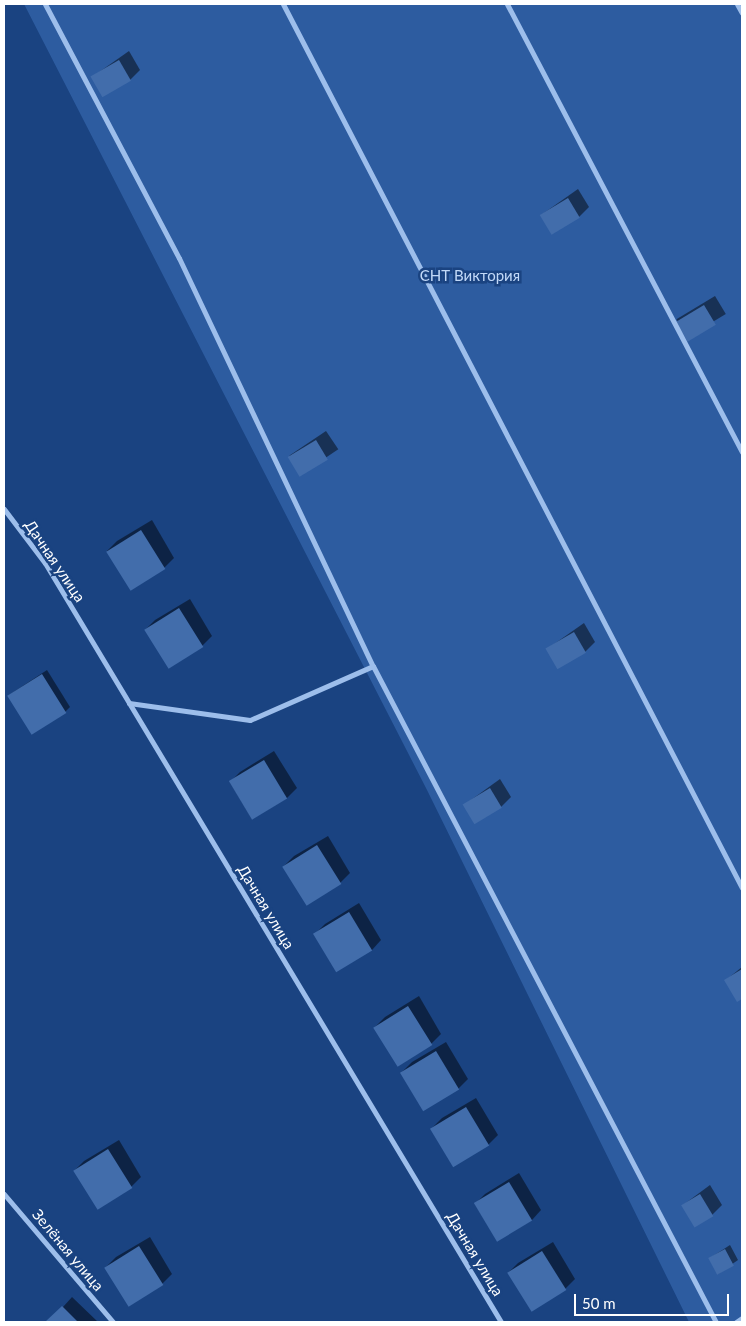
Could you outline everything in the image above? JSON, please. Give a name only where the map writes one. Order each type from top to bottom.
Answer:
[{"type":"street","points":[[45,4],[179,258],[373,666],[716,1322]]},
{"type":"street","points":[[283,4],[742,888]]},
{"type":"street","points":[[508,4],[742,452]]},
{"type":"street","points":[[737,4],[742,13]]},
{"type":"street","name":"Дачная улица","points":[[4,508],[45,563],[501,1322]]},
{"type":"street","points":[[130,704],[250,720],[373,666]]},
{"type":"street","name":"Зелёная улица","points":[[4,1194],[112,1322]]},
{"type":"street","points":[[736,1322],[742,1318]]},
{"type":"green space","name":"СНТ Виктория","points":[[24,4],[742,4],[742,1322],[689,1322],[427,790]]},
{"type":"building","points":[[119,60],[131,81],[102,97],[90,76]]},
{"type":"building","points":[[568,198],[580,218],[552,235],[540,215]]},
{"type":"building","points":[[704,305],[716,325],[688,342],[676,322]]},
{"type":"building","points":[[316,440],[328,460],[300,477],[288,457]]},
{"type":"building","points":[[141,530],[165,569],[131,591],[106,552]]},
{"type":"building","points":[[179,608],[203,647],[169,669],[144,630]]},
{"type":"building","points":[[574,632],[586,653],[557,669],[545,648]]},
{"type":"building","points":[[42,674],[66,713],[32,735],[7,696]]},
{"type":"building","points":[[264,760],[287,799],[252,820],[229,781]]},
{"type":"building","points":[[490,788],[502,808],[474,824],[463,804]]},
{"type":"building","points":[[317,845],[341,884],[307,906],[282,867]]},
{"type":"building","points":[[349,912],[372,951],[336,972],[313,934]]},
{"type":"building","points":[[742,969],[742,999],[737,1002],[724,980]]},
{"type":"building","points":[[408,1006],[432,1045],[398,1067],[373,1028]]},
{"type":"building","points":[[436,1051],[459,1090],[423,1111],[400,1073]]},
{"type":"building","points":[[466,1107],[489,1146],[453,1167],[430,1129]]},
{"type":"building","points":[[108,1149],[132,1188],[98,1210],[73,1171]]},
{"type":"building","points":[[509,1182],[532,1221],[497,1242],[474,1203]]},
{"type":"building","points":[[700,1194],[713,1216],[695,1228],[681,1205]]},
{"type":"building","points":[[139,1246],[163,1285],[129,1307],[104,1268]]},
{"type":"building","points":[[725,1249],[734,1266],[717,1275],[708,1258]]},
{"type":"building","points":[[542,1251],[566,1290],[532,1312],[507,1273]]},
{"type":"building","points":[[62,1306],[78,1322],[45,1322]]}]
